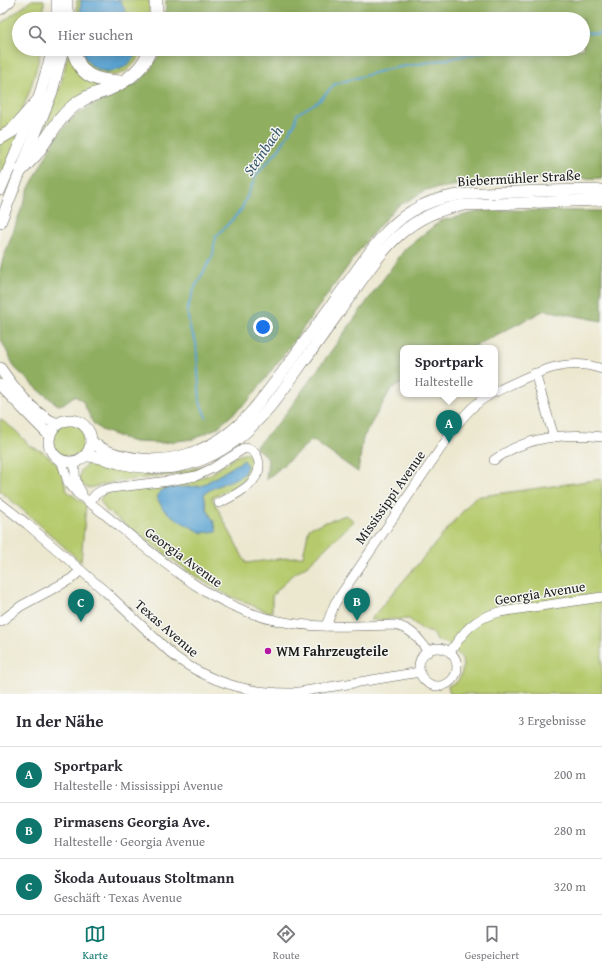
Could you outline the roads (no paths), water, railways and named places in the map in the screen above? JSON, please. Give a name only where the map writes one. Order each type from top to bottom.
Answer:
[{"type":"highway","points":[[0,8],[9,0]]},
{"type":"highway","points":[[75,56],[86,74],[95,79],[108,82],[121,82]]},
{"type":"highway","points":[[22,170],[58,122],[78,102],[121,82],[136,72],[147,56]]},
{"type":"highway","points":[[0,138],[12,131],[38,101]]},
{"type":"main road","points":[[57,0],[62,12]]},
{"type":"main road","points":[[66,12],[67,0]]},
{"type":"main road","points":[[0,190],[38,101],[51,56]]},
{"type":"main road","points":[[0,223],[52,92],[61,56]]},
{"type":"main road","name":"Biebermühler Straße","points":[[92,441],[102,449],[125,456],[145,460],[157,460],[193,452],[219,440],[230,432],[256,406],[380,240],[405,216],[427,203],[464,194],[602,190]]},
{"type":"main road","points":[[86,456],[130,465],[166,468],[198,462],[213,456],[227,447],[246,432],[273,403],[370,268],[387,248],[408,228],[431,213],[453,206],[464,205],[602,200]]},
{"type":"main road","points":[[0,368],[5,384],[50,436]]},
{"type":"main road","points":[[5,384],[22,396],[43,417],[58,424]]},
{"type":"main road","points":[[66,420],[75,420],[84,424],[90,432],[92,441],[86,456],[76,462],[67,462],[56,456],[51,450],[49,444],[50,436],[58,424],[66,420]]},
{"type":"street","points":[[498,391],[548,368],[568,364],[587,364],[602,369]]},
{"type":"street","points":[[535,373],[554,437]]},
{"type":"street","name":"Mississippi Avenue","points":[[326,626],[335,603],[454,429],[471,408],[486,397]]},
{"type":"street","points":[[494,460],[520,445],[554,437],[602,437]]},
{"type":"street","points":[[89,502],[96,494],[103,490],[184,479],[205,472],[245,448],[255,452],[259,461],[259,467],[255,478],[244,489],[219,503]]},
{"type":"street","name":"Georgia Avenue","points":[[62,460],[71,486],[77,493],[176,571],[234,607],[262,617],[291,623],[326,626],[402,626],[412,632],[428,652]]},
{"type":"street","name":"Georgia Avenue","points":[[76,462],[74,469],[75,479],[80,490],[89,502]]},
{"type":"street","name":"Texas Avenue","points":[[0,503],[81,570],[159,643],[186,665],[229,686],[273,694],[307,691],[420,672]]},
{"type":"street","points":[[0,622],[21,606],[71,578],[81,570]]},
{"type":"street","name":"Georgia Avenue","points":[[450,652],[467,629],[485,616],[500,612],[602,597]]},
{"type":"street","points":[[441,648],[450,652],[456,660],[457,669],[454,678],[443,690],[430,684],[424,679],[420,672],[420,662],[422,658],[432,649],[441,648]]},
{"type":"water","points":[[81,0],[120,0],[126,12],[80,12]]},
{"type":"water","points":[[85,56],[134,56],[126,66],[109,72],[92,66]]},
{"type":"water","points":[[244,460],[247,465],[244,474],[213,488],[204,494],[207,509],[217,531],[202,533],[176,519],[163,509],[157,498],[160,491],[168,488],[201,486]]},
{"type":"waterway","name":"Steinbach","points":[[590,33],[596,34],[602,32]]},
{"type":"waterway","name":"Steinbach","points":[[206,417],[200,402],[196,342],[190,329],[187,310],[194,289],[213,255],[215,238],[241,210],[257,174],[280,148],[295,123],[297,114],[319,101],[335,84],[388,69],[462,56]]},
{"type":"place","name":"Sportpark","points":[[449,443]]},
{"type":"place","name":"Pirmasens Georgia Ave.","points":[[357,621]]},
{"type":"place","name":"Škoda Autouaus Stoltmann","points":[[81,622]]},
{"type":"place","name":"WM Fahrzeugteile","points":[[268,651]]}]
